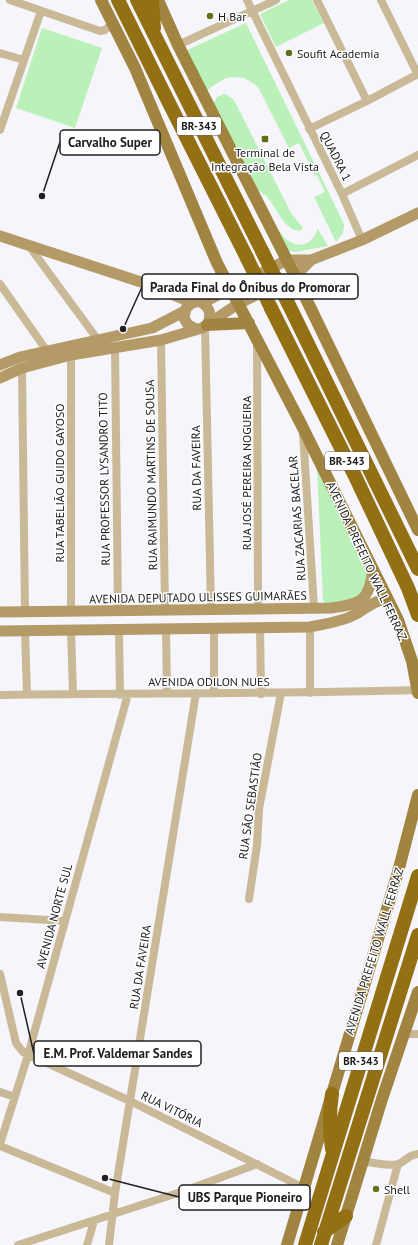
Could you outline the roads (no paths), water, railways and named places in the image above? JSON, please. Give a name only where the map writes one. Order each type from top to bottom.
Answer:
[{"type":"highway","name":"AVENIDA PREFEITO WALL FERRAZ","points":[[118,0],[355,476],[408,588],[418,615]]},
{"type":"highway","name":"BR-343","points":[[137,0],[288,303],[418,569]]},
{"type":"highway","points":[[152,0],[154,34]]},
{"type":"highway","name":"AVENIDA PREFEITO WALL FERRAZ","points":[[305,1245],[418,876]]},
{"type":"highway","name":"BR-343","points":[[322,1239],[356,1136],[418,935]]},
{"type":"highway","points":[[332,1094],[329,1120],[333,1153]]},
{"type":"highway","points":[[322,1239],[346,1216]]},
{"type":"main road","name":"AVENIDA PREFEITO WALL FERRAZ","points":[[101,0],[135,68],[200,225],[230,289],[257,337],[303,426],[388,600],[402,632],[412,661],[418,691]]},
{"type":"main road","points":[[158,0],[178,45],[295,276],[418,530]]},
{"type":"main road","points":[[204,326],[249,323]]},
{"type":"main road","name":"AVENIDA PREFEITO WALL FERRAZ","points":[[287,1245],[398,872],[418,795]]},
{"type":"main road","points":[[336,1245],[418,992]]},
{"type":"street","points":[[10,0],[100,31],[105,30],[113,23]]},
{"type":"street","name":"QUADRA 1","points":[[247,0],[342,194],[362,240]]},
{"type":"street","points":[[178,45],[276,0]]},
{"type":"street","points":[[317,0],[367,101]]},
{"type":"street","points":[[309,129],[418,74],[381,0]]},
{"type":"street","points":[[0,130],[3,113],[41,11]]},
{"type":"street","points":[[0,53],[24,60]]},
{"type":"street","points":[[342,194],[418,155]]},
{"type":"street","points":[[204,326],[190,327],[186,324],[184,318],[185,311],[188,306],[210,299],[287,260],[311,260],[362,240],[418,213]]},
{"type":"street","points":[[0,236],[197,302],[209,309],[210,314],[204,326]]},
{"type":"street","points":[[29,246],[98,340]]},
{"type":"street","points":[[0,378],[22,368],[71,355],[161,340],[188,333],[204,326],[238,304],[295,276],[311,260]]},
{"type":"street","points":[[0,284],[47,351]]},
{"type":"street","points":[[0,365],[20,357],[152,328],[185,311]]},
{"type":"street","name":"RUA DA FAVEIRA","points":[[204,326],[211,609]]},
{"type":"street","name":"RUA JOSÉ PEREIRA NOGUEIRA","points":[[257,337],[258,608]]},
{"type":"street","name":"RUA RAIMUNDO MARTINS DE SOUSA","points":[[161,340],[165,610]]},
{"type":"street","name":"RUA PROFESSOR LYSANDRO TITO","points":[[115,347],[118,611]]},
{"type":"street","name":"RUA TABELIÃO GUIDO GAYOSO","points":[[71,355],[71,612]]},
{"type":"street","points":[[22,368],[25,612]]},
{"type":"street","name":"RUA ZACARIAS BACELAR","points":[[303,426],[314,607]]},
{"type":"street","name":"AVENIDA DEPUTADO ULISSES GUIMARÃES","points":[[0,612],[314,607],[331,608],[349,606],[360,601],[367,594],[373,569]]},
{"type":"street","points":[[0,631],[310,627],[353,616],[379,600],[388,600]]},
{"type":"street","points":[[329,623],[333,613],[331,608]]},
{"type":"street","points":[[260,627],[261,694]]},
{"type":"street","points":[[310,627],[310,693]]},
{"type":"street","points":[[214,628],[214,693]]},
{"type":"street","points":[[166,629],[167,693]]},
{"type":"street","points":[[71,630],[73,694]]},
{"type":"street","name":"AVENIDA NORTE SUL","points":[[0,1145],[28,1055],[65,921],[124,694],[119,630]]},
{"type":"street","points":[[25,631],[27,694]]},
{"type":"street","name":"AVENIDA ODILON NUES","points":[[0,695],[167,693],[261,694],[418,691]]},
{"type":"street","name":"RUA DA FAVEIRA","points":[[109,1245],[115,1192],[196,693]]},
{"type":"street","name":"RUA SÃO SEBASTIÃO","points":[[249,899],[257,845],[260,809],[281,693]]},
{"type":"street","points":[[0,917],[65,921]]},
{"type":"street","points":[[0,974],[16,1043],[23,1052],[28,1055]]},
{"type":"street","points":[[404,1034],[418,1034]]},
{"type":"street","name":"RUA VITÓRIA","points":[[28,1055],[130,1101],[304,1188]]},
{"type":"street","points":[[0,1092],[15,1097]]},
{"type":"street","points":[[0,1145],[115,1192]]},
{"type":"street","points":[[362,1161],[393,1165],[398,1164],[412,1154],[418,1154]]},
{"type":"street","points":[[18,1245],[184,1191],[257,1164]]},
{"type":"street","points":[[376,1245],[398,1164]]},
{"type":"street","points":[[87,1245],[94,1221]]},
{"type":"place","name":"H Bar","points":[[210,16]]},
{"type":"place","name":"Soufit Academia","points":[[289,53]]},
{"type":"place","name":"Terminal de Integração Bela Vista","points":[[265,139]]},
{"type":"place","name":"Carvalho Super","points":[[42,196]]},
{"type":"place","name":"Parada Final do Ônibus do Promorar","points":[[123,329]]},
{"type":"place","name":"E.M. Prof. Valdemar Sandes","points":[[20,993]]},
{"type":"place","name":"UBS Parque Pioneiro","points":[[105,1178]]},
{"type":"place","name":"Shell","points":[[376,1189]]}]
